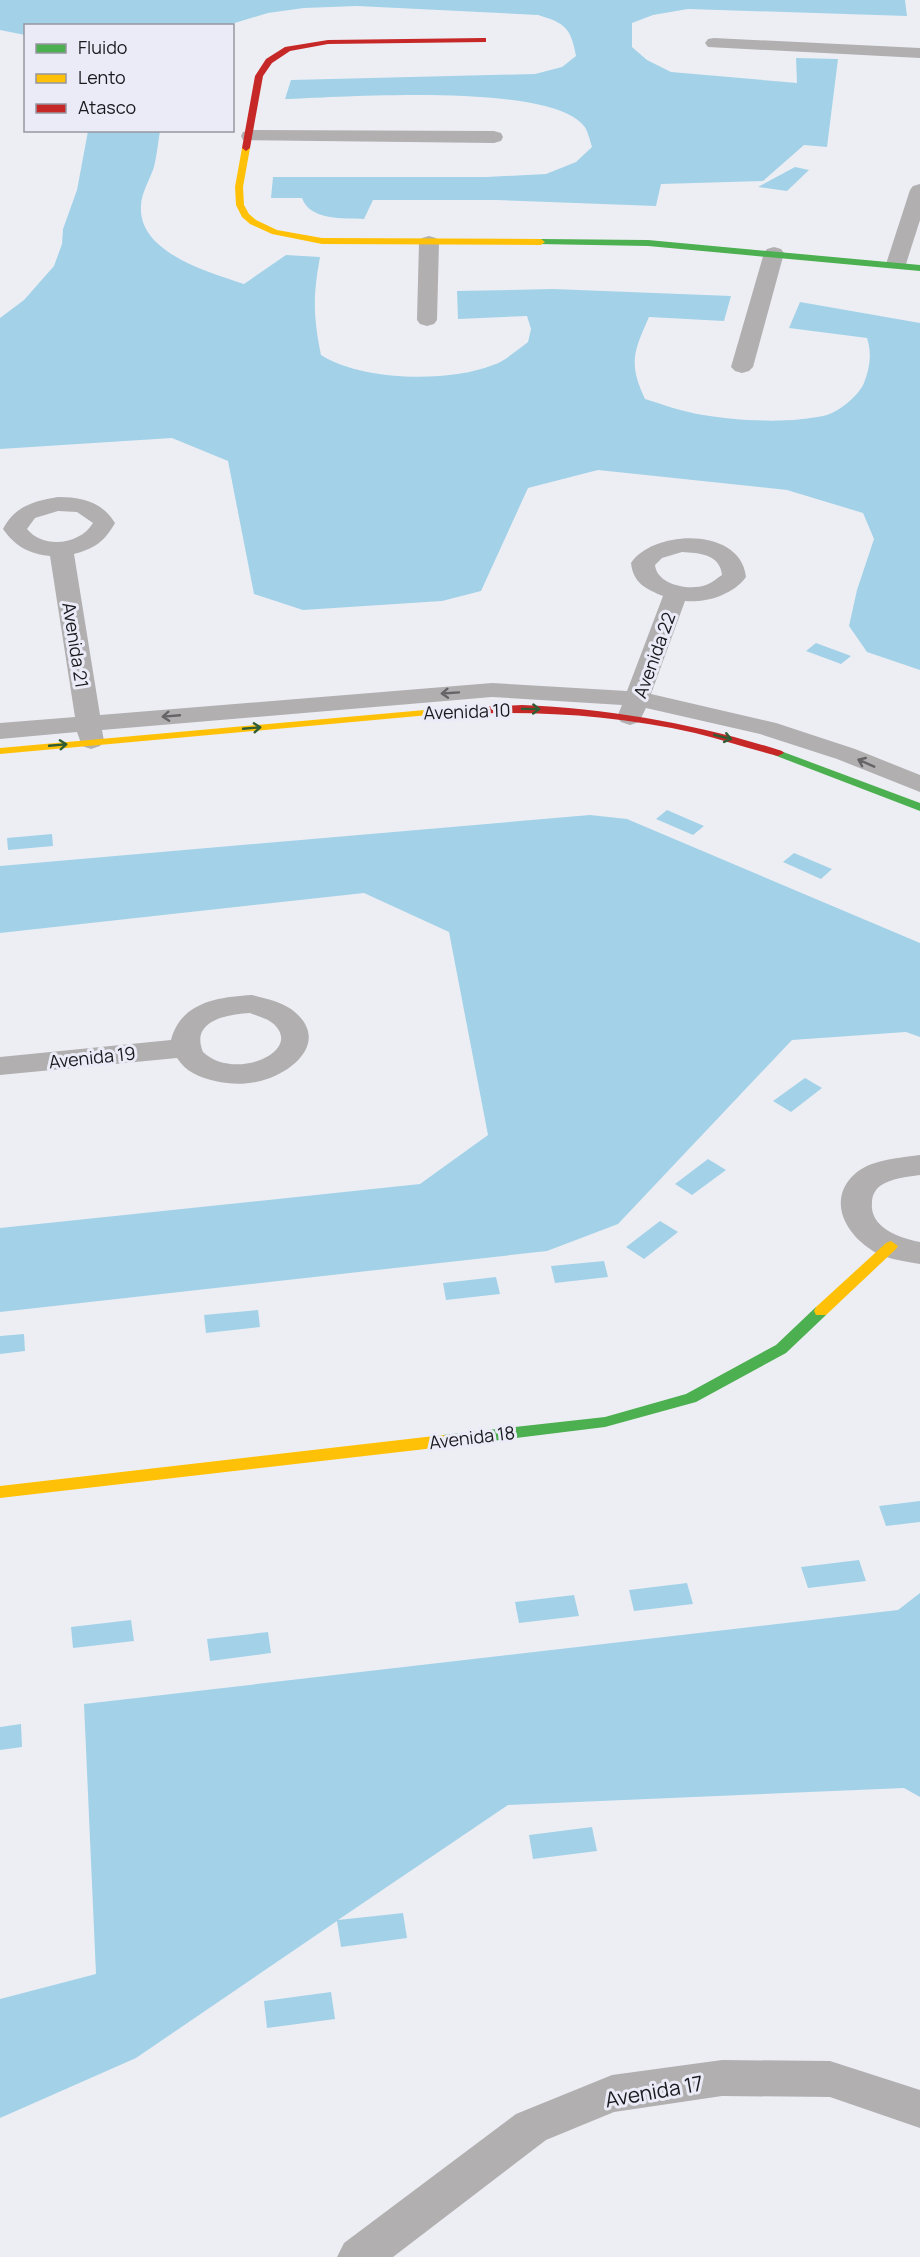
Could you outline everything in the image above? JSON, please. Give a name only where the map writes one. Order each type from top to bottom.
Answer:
[{"type":"street","points":[[483,40],[328,42],[288,49],[269,61],[259,76],[239,187],[239,205],[248,220],[279,234],[322,241],[648,243],[919,265]]},
{"type":"street","points":[[714,43],[920,53]]},
{"type":"street","points":[[250,136],[494,137]]},
{"type":"street","points":[[896,264],[920,190]]},
{"type":"street","points":[[427,320],[429,242]]},
{"type":"street","points":[[742,367],[774,253]]},
{"type":"street","name":"Avenida 21","points":[[61,548],[89,733]]},
{"type":"street","name":"Avenida 22","points":[[634,708],[676,593]]},
{"type":"street","name":"Avenida 10","points":[[0,751],[89,733],[492,690],[545,691],[634,708],[767,728],[846,754],[920,784]]},
{"type":"street","name":"Avenida 10","points":[[634,708],[815,765],[867,789],[920,807]]},
{"type":"street","name":"Avenida 10","points":[[0,731],[89,733]]},
{"type":"street","name":"Avenida 19","points":[[0,1066],[185,1048]]},
{"type":"street","name":"Avenida 18","points":[[0,1492],[605,1422],[691,1398],[781,1349],[905,1250],[871,1234],[857,1218],[854,1201],[861,1185],[876,1172],[898,1166],[920,1165]]},
{"type":"street","name":"Avenida 17","points":[[359,2257],[531,2127],[612,2094],[722,2079],[830,2079],[920,2109]]},
{"type":"water","points":[[0,0],[905,0],[907,16],[688,9],[653,15],[632,23],[632,47],[647,60],[671,72],[797,83],[796,58],[838,59],[827,147],[804,145],[763,181],[661,184],[656,206],[497,200],[373,200],[364,219],[328,217],[312,211],[302,198],[271,198],[273,177],[486,177],[546,174],[576,162],[592,147],[588,133],[584,126],[564,112],[531,103],[489,98],[396,95],[285,99],[291,80],[535,74],[562,67],[576,56],[572,39],[565,28],[555,21],[538,15],[357,6],[304,8],[268,13],[231,24],[24,24],[24,35],[0,30]]},
{"type":"water","points":[[88,132],[160,132],[154,167],[141,201],[143,222],[151,236],[178,258],[244,284],[286,255],[320,257],[315,306],[321,355],[338,364],[382,374],[430,377],[474,371],[497,363],[528,342],[531,329],[527,316],[458,319],[457,291],[553,289],[731,296],[724,321],[649,317],[635,357],[636,376],[645,399],[689,412],[717,417],[765,421],[797,420],[827,415],[849,402],[864,383],[870,355],[867,338],[789,328],[800,302],[920,323],[920,670],[867,652],[849,626],[857,590],[874,539],[863,513],[787,490],[598,470],[528,488],[481,591],[442,601],[303,610],[254,594],[228,461],[172,438],[0,449],[0,318],[24,300],[54,266],[62,244],[63,229],[77,190]]},
{"type":"water","points":[[795,167],[809,170],[787,191],[758,187]]},
{"type":"water","points":[[816,643],[851,656],[841,664],[806,651]]},
{"type":"water","points":[[667,810],[704,826],[693,835],[656,819]]},
{"type":"water","points":[[590,815],[627,819],[920,943],[920,1037],[906,1032],[792,1040],[618,1224],[547,1251],[0,1312],[0,1228],[420,1184],[488,1135],[449,932],[364,893],[0,933],[0,866]]},
{"type":"water","points":[[52,834],[53,846],[8,850],[7,838]]},
{"type":"water","points":[[794,853],[832,869],[821,879],[783,862]]},
{"type":"water","points":[[805,1078],[822,1088],[791,1112],[773,1101]]},
{"type":"water","points":[[708,1159],[726,1170],[692,1195],[675,1184]]},
{"type":"water","points":[[660,1221],[678,1232],[644,1259],[626,1247]]},
{"type":"water","points":[[604,1261],[608,1277],[555,1283],[551,1266]]},
{"type":"water","points":[[496,1277],[500,1294],[446,1300],[443,1283]]},
{"type":"water","points":[[258,1310],[260,1327],[206,1333],[204,1315]]},
{"type":"water","points":[[24,1334],[25,1351],[0,1354],[0,1336]]},
{"type":"water","points":[[920,1501],[920,1522],[886,1526],[879,1506]]},
{"type":"water","points":[[859,1560],[866,1581],[808,1588],[801,1567]]},
{"type":"water","points":[[687,1583],[693,1604],[634,1611],[629,1590]]},
{"type":"water","points":[[920,1593],[920,1797],[904,1788],[508,1805],[338,1920],[403,1913],[407,1938],[341,1947],[337,1921],[136,2058],[0,2118],[0,1999],[96,1974],[84,1704],[898,1610]]},
{"type":"water","points":[[574,1595],[579,1616],[519,1623],[515,1602]]},
{"type":"water","points":[[131,1620],[134,1641],[73,1648],[71,1627]]},
{"type":"water","points":[[268,1632],[271,1653],[210,1661],[207,1639]]},
{"type":"water","points":[[21,1724],[22,1747],[0,1750],[0,1727]]},
{"type":"water","points":[[592,1827],[597,1851],[533,1859],[529,1835]]},
{"type":"water","points":[[331,1992],[335,2019],[267,2028],[264,2001]]},
{"type":"traffic: fast","points":[[541,242],[648,243],[920,268]]},
{"type":"traffic: fast","points":[[778,753],[920,807]]},
{"type":"traffic: fast","points":[[443,1441],[605,1422],[691,1398],[781,1349],[821,1311]]},
{"type":"traffic: slow","points":[[246,148],[239,187],[240,205],[245,215],[253,222],[275,232],[322,241],[541,242]]},
{"type":"traffic: slow","points":[[0,751],[436,712]]},
{"type":"traffic: slow","points":[[821,1311],[891,1246]]},
{"type":"traffic: slow","points":[[0,1492],[443,1441]]},
{"type":"traffic: jam","points":[[246,148],[259,76],[269,61],[288,49],[328,42],[483,40]]},
{"type":"traffic: jam","points":[[436,712],[522,709],[609,714],[694,729],[778,753]]}]
